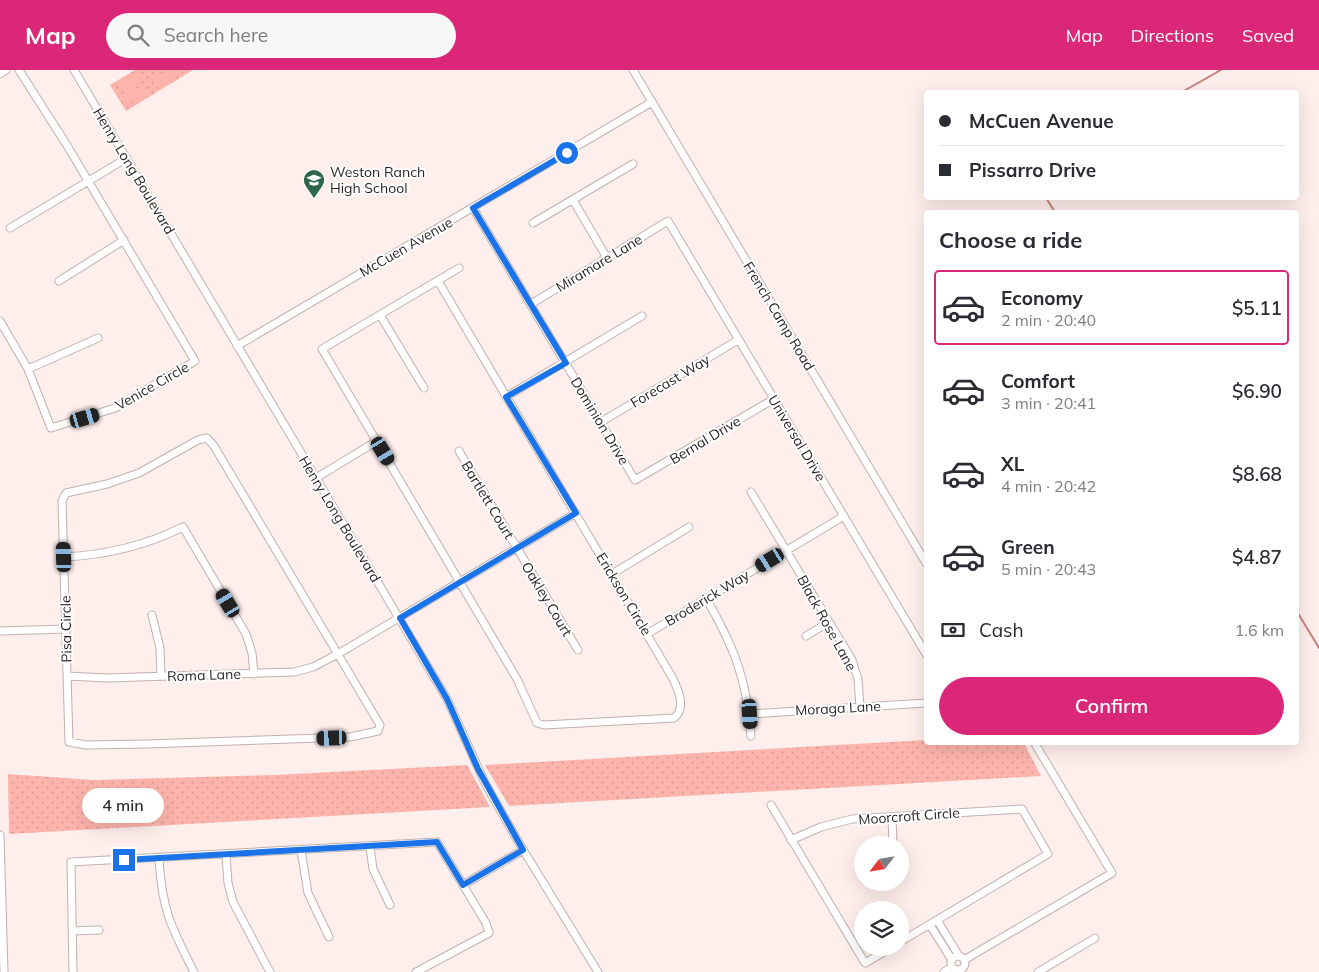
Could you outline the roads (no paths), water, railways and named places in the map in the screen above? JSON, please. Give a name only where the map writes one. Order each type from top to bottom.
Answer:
[{"type":"street","points":[[0,74],[6,70]]},
{"type":"street","name":"Venice Circle","points":[[0,322],[28,369],[51,428],[115,408],[195,361],[124,240],[19,70]]},
{"type":"street","name":"Henry Long Boulevard","points":[[74,70],[400,618],[447,699],[478,769],[523,850],[598,972]]},
{"type":"street","name":"French Camp Road","points":[[633,70],[924,560]]},
{"type":"street","name":"McCuen Avenue","points":[[238,346],[652,102]]},
{"type":"street","points":[[10,228],[127,158]]},
{"type":"street","points":[[533,224],[633,164]]},
{"type":"street","points":[[573,200],[607,258]]},
{"type":"street","name":"Dominion Drive","points":[[473,208],[635,480]]},
{"type":"street","name":"Miramare Lane","points":[[531,304],[668,221]]},
{"type":"street","name":"Universal Drive","points":[[668,221],[924,651]]},
{"type":"street","points":[[58,281],[124,240]]},
{"type":"street","points":[[438,281],[459,268]]},
{"type":"street","name":"Erickson Circle","points":[[438,281],[677,687],[680,711],[674,718],[544,725],[537,723],[521,687],[322,349],[438,281]]},
{"type":"street","points":[[380,315],[424,388]]},
{"type":"street","points":[[506,397],[642,316]]},
{"type":"street","points":[[28,369],[98,338]]},
{"type":"street","name":"Forecast Way","points":[[601,422],[738,340]]},
{"type":"street","name":"Bernal Drive","points":[[635,480],[774,399]]},
{"type":"street","name":"Pisa Circle","points":[[207,438],[214,446],[380,725],[378,730],[370,734],[350,737],[148,744],[86,745],[69,742],[66,629],[62,500],[66,493],[107,484],[139,474],[198,440],[207,438]]},
{"type":"street","points":[[316,478],[377,441]]},
{"type":"street","name":"Bartlett Court","points":[[460,451],[517,548]]},
{"type":"street","name":"Black Rose Lane","points":[[751,492],[856,670],[860,706]]},
{"type":"street","points":[[338,654],[576,513]]},
{"type":"street","name":"Broderick Way","points":[[647,634],[844,516]]},
{"type":"street","points":[[64,557],[120,550],[158,538],[183,527],[246,634],[252,653],[254,674]]},
{"type":"street","points":[[612,574],[689,527]]},
{"type":"street","name":"Oakley Court","points":[[517,548],[578,650]]},
{"type":"street","points":[[706,598],[733,647],[743,679],[752,736]]},
{"type":"street","points":[[152,615],[160,648],[161,676]]},
{"type":"street","points":[[806,636],[829,622]]},
{"type":"street","points":[[0,631],[66,629]]},
{"type":"street","name":"Roma Lane","points":[[67,676],[107,678],[254,674],[303,670],[338,654]]},
{"type":"street","name":"Moraga Lane","points":[[750,714],[924,703]]},
{"type":"street","points":[[944,972],[959,966],[1112,873],[1036,745]]},
{"type":"street","points":[[770,805],[854,945]]},
{"type":"street","name":"Moorcroft Circle","points":[[791,840],[837,822],[1022,809],[1048,854],[909,937]]},
{"type":"street","points":[[892,817],[893,836]]},
{"type":"street","points":[[0,835],[4,972]]},
{"type":"street","points":[[73,972],[71,862],[159,859],[437,842],[486,923],[489,933],[416,972]]},
{"type":"street","points":[[370,846],[373,869],[390,905]]},
{"type":"street","points":[[463,885],[523,850]]},
{"type":"street","points":[[301,851],[308,893],[328,937]]},
{"type":"street","points":[[226,855],[230,893],[270,972]]},
{"type":"street","points":[[159,859],[161,889],[166,913],[194,972]]},
{"type":"street","points":[[937,920],[959,966]]},
{"type":"street","points":[[930,924],[959,966]]},
{"type":"street","points":[[72,931],[99,930]]},
{"type":"street","points":[[1038,972],[1095,938]]},
{"type":"street","points":[[861,956],[865,963],[877,956]]},
{"type":"street","points":[[1052,964],[1057,972]]},
{"type":"waterway","points":[[1186,90],[1221,70]]},
{"type":"waterway","points":[[1047,200],[1054,210]]},
{"type":"waterway","points":[[1299,615],[1319,648]]},
{"type":"place","name":"Weston Ranch High School","points":[[314,199]]}]
